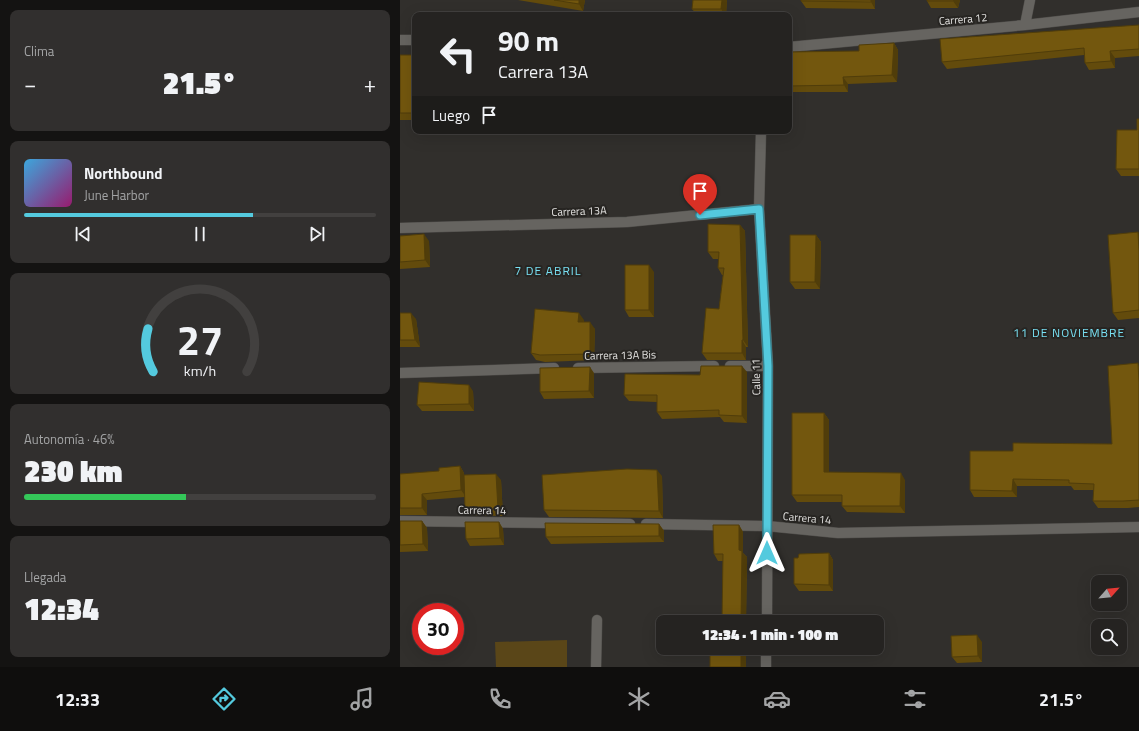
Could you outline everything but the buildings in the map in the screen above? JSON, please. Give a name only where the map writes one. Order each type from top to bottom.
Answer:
[{"type":"street","points":[[1025,25],[1030,0]]},
{"type":"street","name":"Carrera 12","points":[[792,47],[1025,25],[1139,12]]},
{"type":"street","points":[[400,40],[412,40]]},
{"type":"street","name":"Calle 11","points":[[761,134],[759,209],[768,366],[767,615]]},
{"type":"street","name":"Carrera 13A","points":[[400,228],[627,222],[759,209]]},
{"type":"street","name":"Carrera 13A Bis","points":[[400,373],[567,368],[768,366]]},
{"type":"street","name":"Carrera 14","points":[[400,520],[767,526],[838,533],[1139,527]]},
{"type":"street","points":[[596,667],[597,620]]},
{"type":"street","points":[[766,655],[766,667]]},
{"type":"shaded area","points":[[567,640],[567,667],[496,667],[495,642]]},
{"type":"district","name":"7 DE ABRIL","points":[[548,270]]},
{"type":"district","name":"11 DE NOVIEMBRE","points":[[1069,332]]},
{"type":"route","points":[[700,215],[759,209],[768,366],[767,553]]}]
